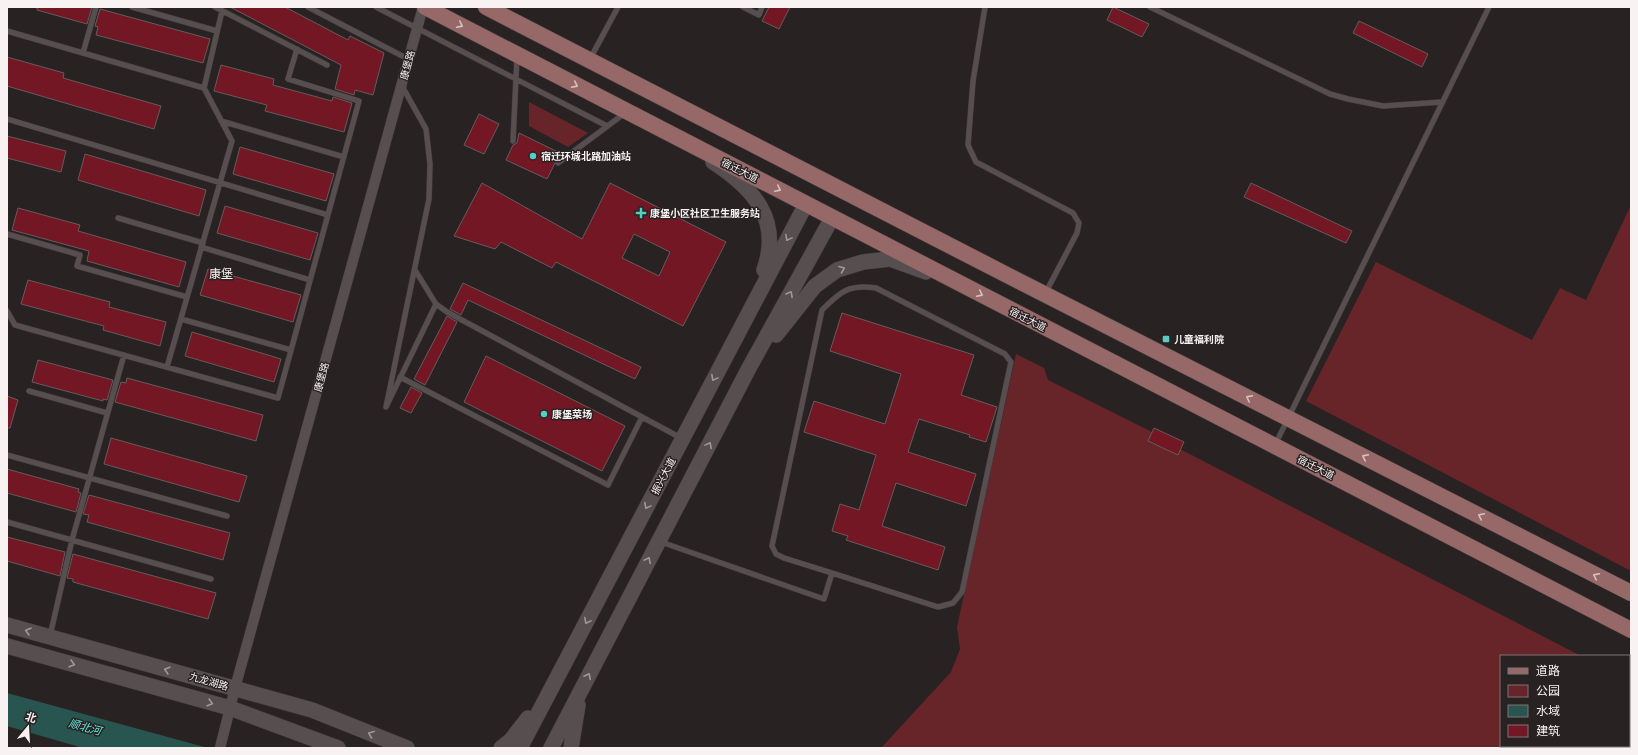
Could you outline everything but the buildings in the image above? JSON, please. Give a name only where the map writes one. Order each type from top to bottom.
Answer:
[{"type":"main road","name":"宿迁大道","points":[[424,7],[1631,630]]},
{"type":"main road","points":[[486,7],[1044,294],[1631,593]]},
{"type":"main road","points":[[672,134],[725,169],[752,192],[762,207],[768,223],[769,251],[764,268],[729,350]]},
{"type":"main road","name":"振兴大道","points":[[520,748],[806,204]]},
{"type":"main road","points":[[551,748],[749,368],[832,218]]},
{"type":"main road","points":[[749,368],[816,286],[837,270],[863,262],[890,259],[962,285]]},
{"type":"main road","name":"九龙湖路","points":[[7,625],[312,710],[407,748]]},
{"type":"main road","name":"九龙湖路","points":[[7,646],[230,708],[338,748]]},
{"type":"main road","points":[[501,748],[511,740],[552,688]]},
{"type":"main road","points":[[571,748],[580,693]]},
{"type":"street","name":"康堡路","points":[[220,748],[234,688],[408,59],[424,7]]},
{"type":"lane","points":[[83,53],[96,7]]},
{"type":"lane","points":[[132,7],[217,31]]},
{"type":"lane","points":[[215,7],[327,65]]},
{"type":"lane","points":[[308,7],[408,59]]},
{"type":"lane","points":[[376,7],[607,126]]},
{"type":"lane","points":[[590,60],[618,7]]},
{"type":"lane","points":[[743,7],[759,15],[762,7]]},
{"type":"lane","points":[[984,7],[973,81],[968,145],[976,162],[1073,213],[1079,223],[1077,233],[1044,294]]},
{"type":"lane","points":[[1150,7],[1330,94],[1383,106],[1442,102]]},
{"type":"lane","points":[[1275,446],[1489,7]]},
{"type":"lane","points":[[168,368],[232,141],[204,88],[222,10]]},
{"type":"lane","points":[[7,31],[204,88]]},
{"type":"lane","points":[[7,311],[15,325],[278,398],[359,101],[288,79],[297,50]]},
{"type":"lane","points":[[513,141],[517,54]]},
{"type":"lane","points":[[401,85],[426,129],[430,164],[429,199],[386,407],[436,304]]},
{"type":"lane","points":[[558,163],[627,111]]},
{"type":"lane","points":[[7,118],[328,215]]},
{"type":"lane","points":[[221,121],[344,157]]},
{"type":"lane","points":[[118,218],[310,280]]},
{"type":"lane","points":[[7,234],[80,255],[77,266],[187,297]]},
{"type":"lane","points":[[415,270],[436,304],[447,312],[682,439]]},
{"type":"lane","points":[[861,286],[876,288],[1005,354],[1011,362],[962,592],[953,603],[938,607],[832,573],[784,558],[776,554],[772,546],[822,310],[842,292],[861,286]]},
{"type":"lane","points":[[181,318],[291,350]]},
{"type":"lane","points":[[50,637],[72,540],[124,355]]},
{"type":"lane","points":[[400,377],[608,485],[642,417]]},
{"type":"lane","points":[[29,391],[108,413]]},
{"type":"lane","points":[[7,455],[227,516]]},
{"type":"lane","points":[[7,522],[211,579]]},
{"type":"lane","points":[[658,541],[824,599],[832,573]]},
{"type":"green space","points":[[529,102],[588,133],[568,147],[529,126]]},
{"type":"green space","points":[[1631,205],[1631,571],[1306,401],[1376,262],[1532,340],[1560,288],[1586,300]]},
{"type":"green space","points":[[1016,354],[1044,368],[1048,380],[1152,432],[1148,441],[1178,455],[1180,449],[1579,655],[1500,655],[1500,747],[1630,747],[1630,682],[1631,748],[881,748],[951,672],[960,649],[957,627]]},
{"type":"water","name":"顺北河","points":[[7,693],[208,748],[83,748],[7,726]]},
{"type":"place","name":"宿迁环城北路加油站","points":[[533,156]]},
{"type":"place","name":"康堡小区社区卫生服务站","points":[[641,213]]},
{"type":"place","name":"儿童福利院","points":[[1166,339]]},
{"type":"place","name":"康堡菜场","points":[[544,414]]},
{"type":"district","name":"康堡","points":[[221,274]]}]
